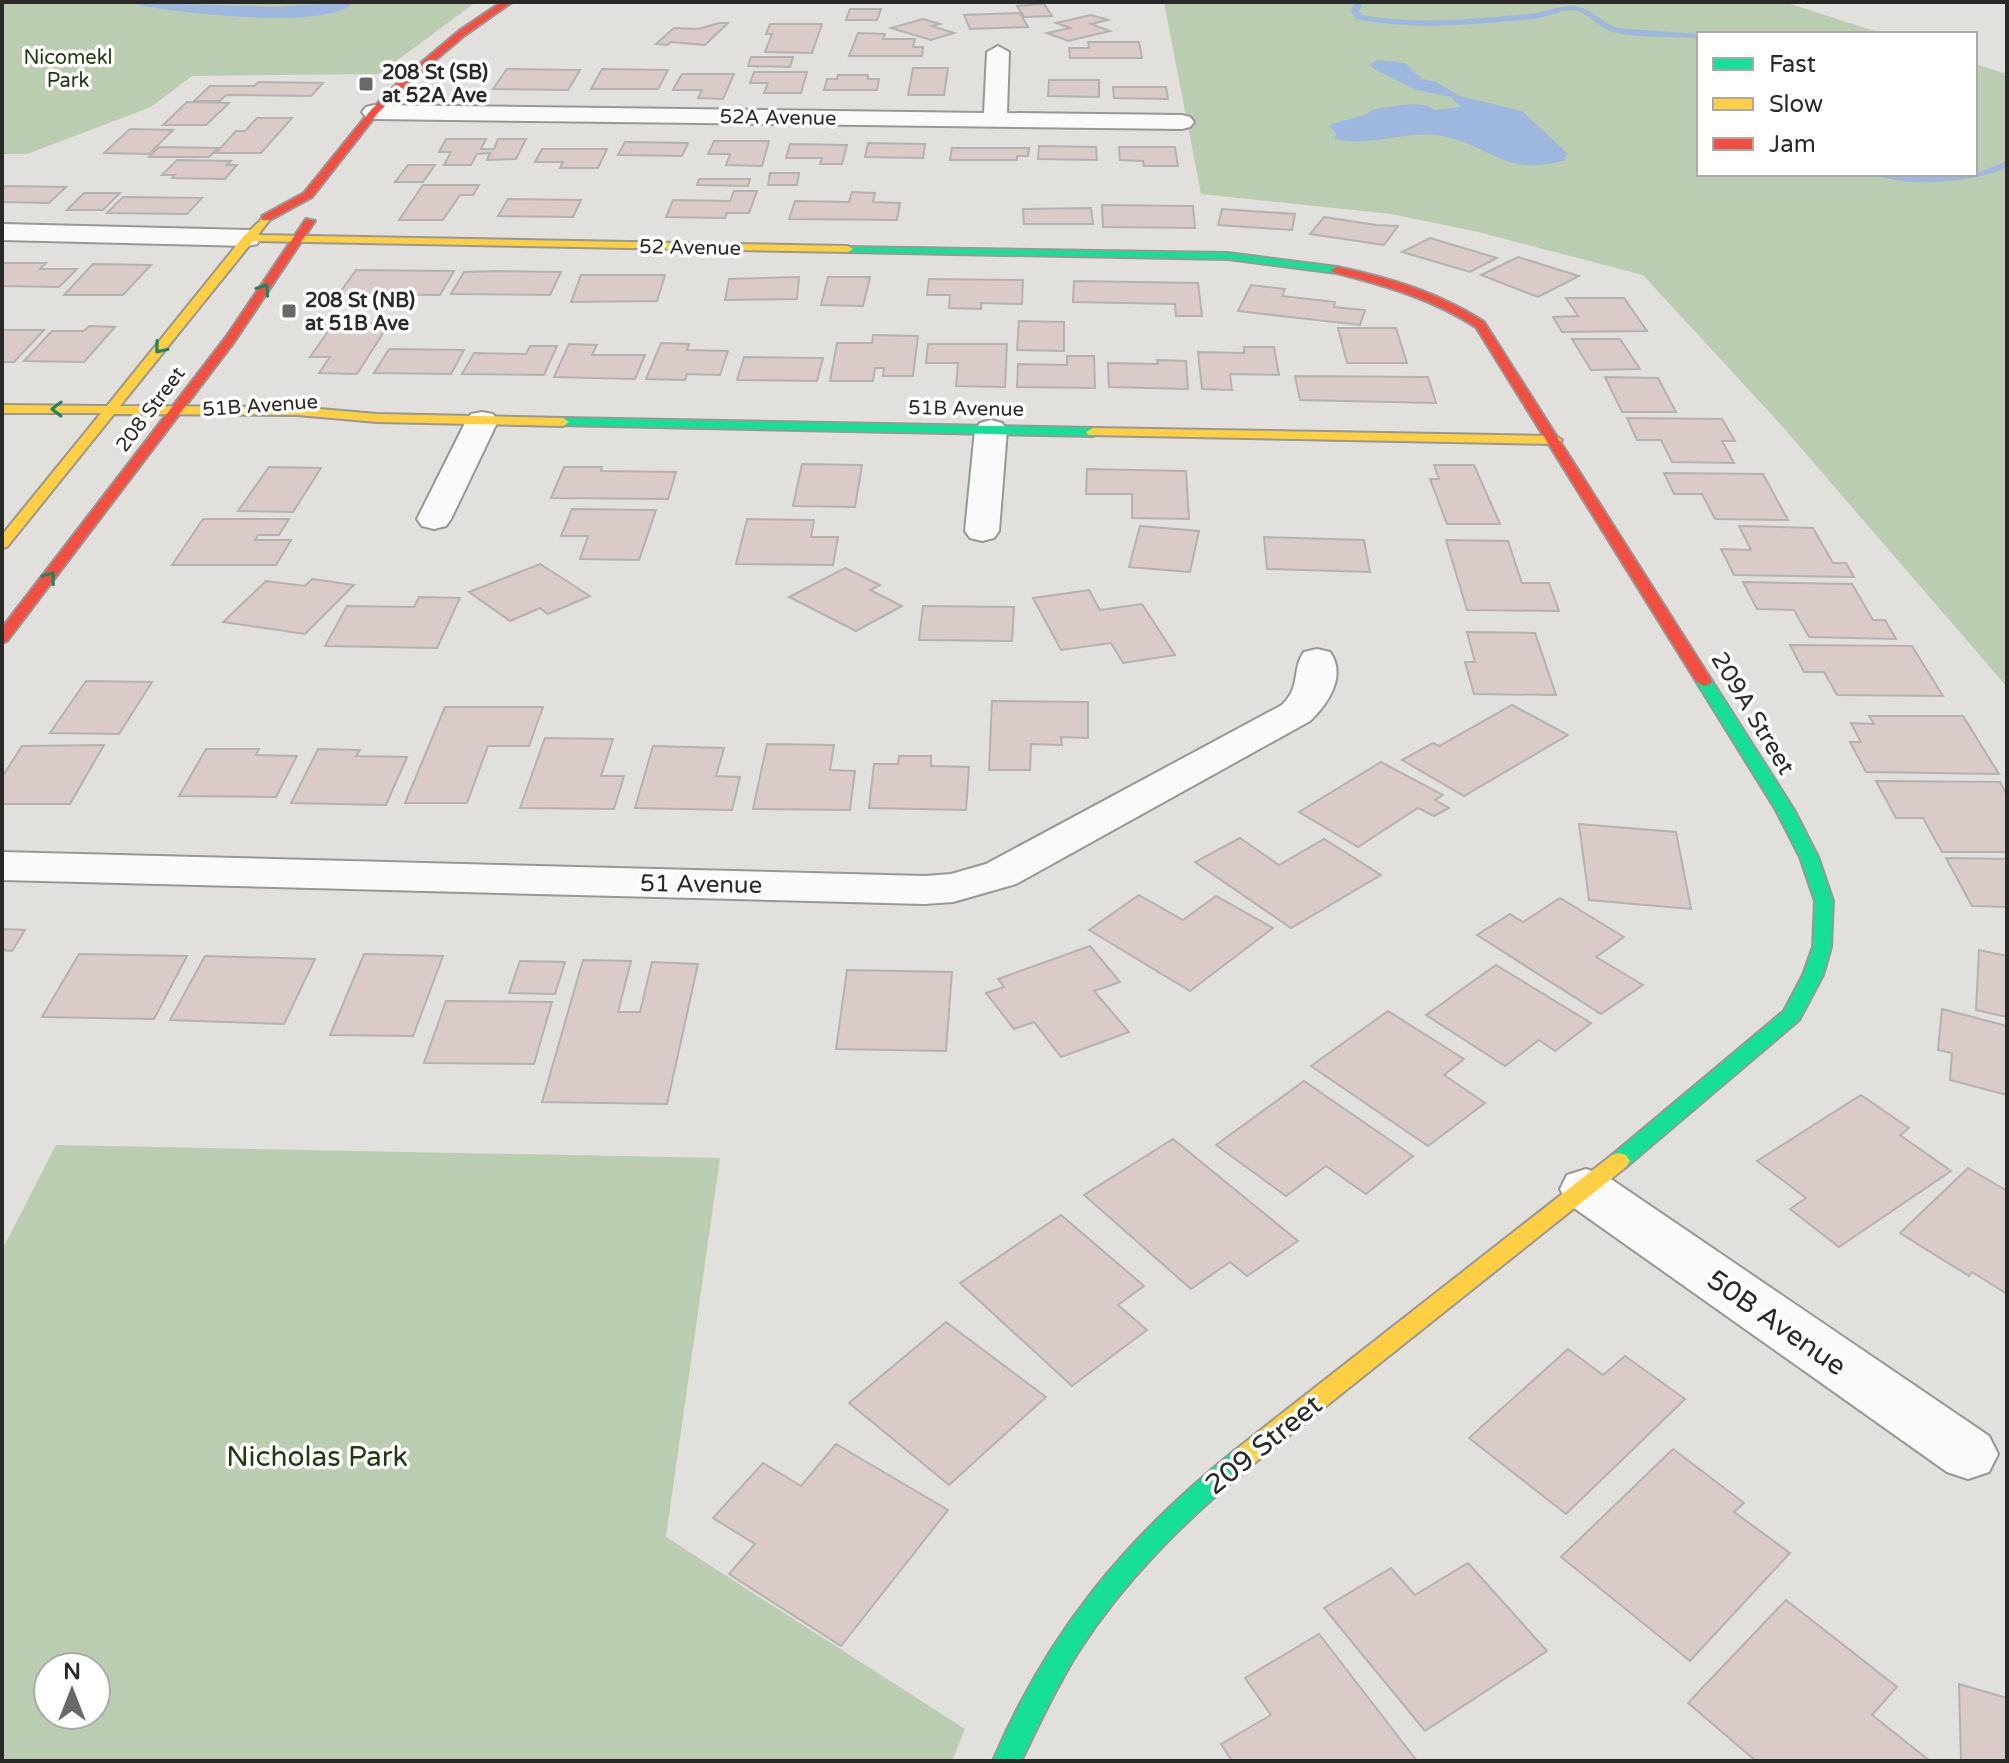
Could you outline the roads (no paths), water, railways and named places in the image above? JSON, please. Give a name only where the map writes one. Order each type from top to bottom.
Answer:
[{"type":"street","name":"208 Street","points":[[2,544],[265,219],[308,195],[374,112],[428,59],[508,2]]},
{"type":"street","points":[[995,120],[998,52]]},
{"type":"street","name":"52A Avenue","points":[[374,112],[1182,122]]},
{"type":"street","name":"208 Street","points":[[2,638],[230,339],[311,220],[308,195]]},
{"type":"street","name":"52 Avenue","points":[[2,232],[1228,256],[1312,264],[1375,280]]},
{"type":"street","name":"209A Street","points":[[1375,280],[1437,299],[1469,314],[1480,325],[1555,440],[1793,826],[1824,902],[1823,947],[1811,983],[1792,1015],[1586,1189]]},
{"type":"street","name":"51B Avenue","points":[[2,409],[297,411],[377,418],[482,421],[1555,440]]},
{"type":"street","name":"51B Avenue","points":[[254,429],[377,418]]},
{"type":"street","points":[[434,519],[482,421]]},
{"type":"street","points":[[982,531],[991,430]]},
{"type":"street","name":"51B Avenue","points":[[63,431],[189,432]]},
{"type":"street","name":"51 Avenue","points":[[2,866],[925,890],[953,888],[1001,874],[1296,713],[1314,695],[1318,679],[1317,660]]},
{"type":"street","name":"50B Avenue","points":[[1586,1189],[1968,1454]]},
{"type":"street","name":"209 Street","points":[[1007,1761],[1049,1676],[1089,1613],[1143,1546],[1215,1480],[1586,1189]]},
{"type":"water","points":[[126,2],[273,7],[353,2],[339,11],[281,18],[208,14]]},
{"type":"water","points":[[1378,60],[1405,63],[1422,79],[1436,82],[1460,96],[1522,111],[1568,154],[1564,158],[1566,160],[1544,165],[1510,162],[1469,144],[1435,135],[1359,141],[1335,139],[1336,133],[1330,127],[1332,124],[1367,114],[1371,110],[1413,104],[1434,110],[1461,107],[1451,97],[1416,90],[1371,67],[1370,64]]},
{"type":"waterway","points":[[1359,2],[1355,11],[1359,17],[1392,23],[1441,24],[1539,16],[1569,8],[1586,11],[1603,25],[1616,30],[1697,36]]},
{"type":"waterway","points":[[1977,175],[2007,164]]},
{"type":"waterway","points":[[1899,176],[1928,179],[1973,176]]},
{"type":"place","name":"208 St (SB) at 52A Ave","points":[[366,84]]},
{"type":"place","name":"208 St (NB) at 51B Ave","points":[[289,311]]},
{"type":"park label","name":"Nicomekl Park","points":[[68,68]]},
{"type":"park label","name":"Nicholas Park","points":[[317,1456]]}]
